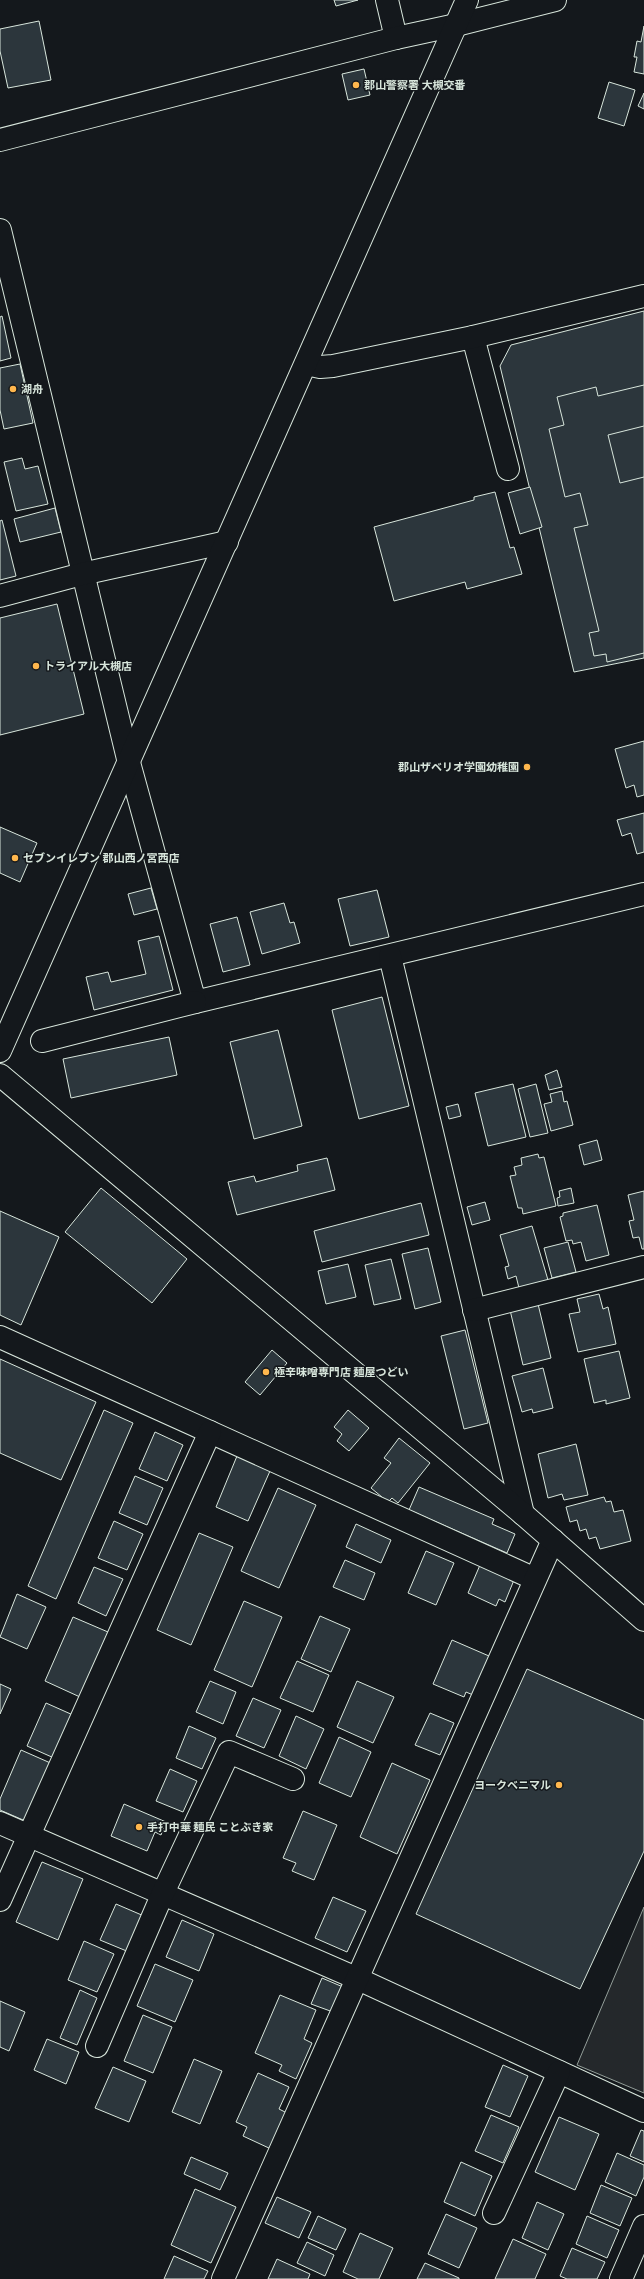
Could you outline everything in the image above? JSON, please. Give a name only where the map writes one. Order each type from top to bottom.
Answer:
[{"type":"street","points":[[387,0],[396,38]]},
{"type":"street","points":[[0,1051],[128,759],[227,542],[467,0]]},
{"type":"street","points":[[0,140],[396,38],[456,25],[555,0]]},
{"type":"street","points":[[0,230],[82,574],[128,759],[195,1002]]},
{"type":"street","points":[[306,364],[320,367],[333,366],[473,337],[644,296]]},
{"type":"street","points":[[473,337],[508,469]]},
{"type":"street","points":[[0,596],[82,574],[227,542]]},
{"type":"street","points":[[42,1041],[195,1002],[644,894]]},
{"type":"street","points":[[390,956],[523,1514]]},
{"type":"street","points":[[0,1075],[523,1514],[643,1617]]},
{"type":"street","points":[[474,1310],[644,1267]]},
{"type":"street","points":[[0,1337],[535,1579]]},
{"type":"street","points":[[0,1900],[210,1432]]},
{"type":"street","points":[[224,2279],[356,1978],[553,1540]]},
{"type":"street","points":[[97,2046],[163,1893],[229,1752],[293,1779]]},
{"type":"street","points":[[0,1823],[356,1978],[644,2111]]},
{"type":"street","points":[[494,2213],[559,2072]]},
{"type":"street","points":[[621,2279],[644,2226]]},
{"type":"shaded area","points":[[644,1907],[644,2093],[577,2065]]},
{"type":"building","points":[[334,0],[358,0],[336,6]]},
{"type":"building","points":[[39,21],[51,80],[8,88],[0,51],[0,29]]},
{"type":"building","points":[[644,26],[644,74],[634,72],[637,57],[634,57],[637,41],[641,42]]},
{"type":"building","name":"郡山警察署 大槻交番","points":[[364,69],[370,95],[348,100],[342,74]]},
{"type":"building","points":[[609,82],[635,90],[624,126],[598,118]]},
{"type":"building","points":[[644,93],[644,109],[638,106]]},
{"type":"building","points":[[644,311],[644,658],[574,672],[500,366],[511,345]]},
{"type":"building","points":[[2,316],[11,358],[0,361],[0,317]]},
{"type":"building","name":"湖舟","points":[[20,364],[33,423],[4,429],[0,410],[0,368]]},
{"type":"building","points":[[644,385],[644,426],[608,435],[620,483],[644,477],[644,653],[607,662],[606,654],[594,656],[589,633],[599,631],[574,528],[588,525],[580,493],[565,497],[549,429],[564,425],[557,397],[596,387],[598,396]]},
{"type":"building","points":[[22,458],[25,469],[38,466],[48,504],[16,511],[4,462]]},
{"type":"building","points":[[530,487],[542,527],[520,534],[508,493]]},
{"type":"building","points":[[495,492],[510,548],[514,547],[522,574],[467,589],[465,582],[394,601],[374,527],[474,500],[474,497]]},
{"type":"building","points":[[55,508],[61,532],[20,542],[14,519]]},
{"type":"building","points":[[2,520],[16,576],[0,580],[0,521]]},
{"type":"building","name":"トライアル大槻店","points":[[57,604],[84,714],[0,735],[0,618]]},
{"type":"building","points":[[644,741],[644,795],[637,797],[634,785],[626,788],[615,749]]},
{"type":"building","points":[[644,813],[644,852],[637,854],[631,833],[622,836],[617,820]]},
{"type":"building","name":"セブンイレブン 郡山西ノ宮西店","points":[[0,827],[37,843],[20,882],[0,873]]},
{"type":"building","points":[[151,888],[157,909],[134,915],[128,894]]},
{"type":"building","points":[[377,890],[389,937],[350,946],[338,899]]},
{"type":"building","points":[[284,903],[290,923],[294,922],[300,943],[262,954],[250,912]]},
{"type":"building","points":[[237,917],[250,965],[223,972],[210,924]]},
{"type":"building","points":[[159,936],[173,990],[94,1010],[86,977],[108,972],[111,982],[146,974],[138,941]]},
{"type":"building","points":[[382,997],[409,1106],[359,1119],[332,1010]]},
{"type":"building","points":[[278,1030],[302,1126],[254,1139],[230,1042]]},
{"type":"building","points":[[169,1037],[177,1075],[71,1098],[63,1059]]},
{"type":"building","points":[[557,1070],[562,1087],[549,1090],[545,1075]]},
{"type":"building","points":[[513,1084],[526,1137],[488,1146],[475,1093]]},
{"type":"building","points":[[536,1084],[548,1133],[530,1137],[518,1089]]},
{"type":"building","points":[[562,1091],[564,1102],[567,1101],[573,1125],[551,1131],[544,1104],[552,1102],[550,1094]]},
{"type":"building","points":[[458,1104],[461,1116],[449,1119],[446,1107]]},
{"type":"building","points":[[597,1140],[602,1160],[584,1165],[579,1145]]},
{"type":"building","points":[[538,1154],[539,1158],[544,1157],[556,1206],[523,1214],[522,1208],[518,1208],[510,1176],[516,1175],[514,1167],[522,1165],[521,1158]]},
{"type":"building","points":[[327,1158],[335,1190],[237,1215],[228,1182],[254,1176],[256,1182],[298,1171],[297,1165]]},
{"type":"building","points":[[101,1188],[187,1259],[152,1303],[65,1232]]},
{"type":"building","points":[[571,1188],[574,1203],[558,1206],[557,1198],[560,1197],[559,1191]]},
{"type":"building","points":[[644,1191],[644,1249],[642,1249],[639,1237],[633,1238],[629,1221],[634,1220],[628,1195]]},
{"type":"building","points":[[485,1202],[490,1220],[472,1225],[467,1207]]},
{"type":"building","points":[[421,1203],[429,1235],[322,1262],[314,1231]]},
{"type":"building","points":[[597,1205],[609,1255],[586,1261],[581,1242],[573,1244],[572,1240],[566,1241],[560,1217],[563,1216],[563,1213]]},
{"type":"building","points":[[0,1211],[59,1237],[21,1325],[0,1315]]},
{"type":"building","points":[[532,1226],[548,1280],[519,1288],[516,1276],[508,1279],[505,1267],[509,1266],[500,1235]]},
{"type":"building","points":[[568,1242],[576,1272],[552,1278],[544,1248]]},
{"type":"building","points":[[428,1248],[441,1302],[415,1309],[402,1254]]},
{"type":"building","points":[[391,1259],[401,1299],[374,1305],[365,1265]]},
{"type":"building","points":[[348,1264],[356,1297],[326,1304],[318,1271]]},
{"type":"building","points":[[599,1294],[603,1309],[608,1307],[616,1344],[578,1352],[569,1314],[580,1312],[577,1299]]},
{"type":"building","points":[[538,1304],[551,1358],[523,1365],[510,1310]]},
{"type":"building","points":[[465,1330],[488,1423],[464,1429],[441,1336]]},
{"type":"building","name":"極辛味噌専門店 麺屋つどい","points":[[272,1350],[287,1363],[260,1395],[245,1382]]},
{"type":"building","points":[[619,1351],[630,1398],[606,1404],[606,1400],[594,1403],[584,1359]]},
{"type":"building","points":[[0,1359],[96,1402],[61,1480],[0,1453]]},
{"type":"building","points":[[543,1368],[553,1408],[533,1413],[532,1409],[522,1412],[512,1376]]},
{"type":"building","points":[[104,1410],[133,1423],[56,1599],[28,1586]]},
{"type":"building","points":[[348,1410],[369,1428],[349,1451],[337,1441],[342,1434],[334,1427]]},
{"type":"building","points":[[155,1432],[183,1445],[167,1481],[139,1469]]},
{"type":"building","points":[[399,1438],[430,1463],[398,1503],[392,1498],[388,1502],[371,1488],[391,1463],[384,1458]]},
{"type":"building","points":[[576,1444],[588,1495],[564,1500],[562,1494],[548,1498],[538,1454]]},
{"type":"building","points":[[237,1456],[270,1471],[248,1521],[216,1507]]},
{"type":"building","points":[[135,1476],[163,1488],[147,1525],[119,1513]]},
{"type":"building","points":[[419,1487],[494,1519],[492,1524],[515,1534],[507,1553],[409,1510]]},
{"type":"building","points":[[278,1488],[316,1505],[279,1588],[241,1571]]},
{"type":"building","points":[[604,1497],[606,1502],[611,1501],[614,1512],[623,1510],[631,1541],[600,1549],[596,1537],[589,1539],[586,1529],[580,1531],[577,1520],[570,1522],[566,1507]]},
{"type":"building","points":[[114,1521],[143,1534],[127,1570],[98,1558]]},
{"type":"building","points":[[356,1524],[391,1540],[381,1563],[346,1547]]},
{"type":"building","points":[[199,1533],[233,1547],[191,1645],[157,1630]]},
{"type":"building","points":[[426,1551],[454,1563],[436,1605],[408,1593]]},
{"type":"building","points":[[345,1560],[375,1573],[364,1600],[333,1587]]},
{"type":"building","points":[[480,1565],[514,1580],[505,1602],[499,1599],[496,1606],[468,1593]]},
{"type":"building","points":[[94,1567],[123,1579],[106,1616],[78,1603]]},
{"type":"building","points":[[17,1594],[46,1607],[27,1649],[0,1637]]},
{"type":"building","points":[[244,1601],[282,1617],[252,1687],[214,1670]]},
{"type":"building","points":[[320,1616],[350,1629],[331,1672],[301,1659]]},
{"type":"building","points":[[73,1617],[108,1632],[80,1697],[45,1681]]},
{"type":"building","points":[[452,1640],[489,1656],[473,1695],[466,1692],[464,1697],[433,1684]]},
{"type":"building","points":[[297,1661],[329,1675],[313,1712],[280,1698]]},
{"type":"building","name":"ヨークベニマル","points":[[527,1669],[644,1720],[644,1851],[580,1989],[416,1914]]},
{"type":"building","points":[[210,1681],[236,1692],[223,1724],[196,1712]]},
{"type":"building","points":[[357,1681],[394,1697],[373,1743],[337,1727]]},
{"type":"building","points":[[0,1684],[11,1689],[0,1714]]},
{"type":"building","points":[[253,1698],[281,1710],[264,1748],[236,1736]]},
{"type":"building","points":[[46,1703],[73,1715],[54,1758],[27,1746]]},
{"type":"building","points":[[430,1713],[454,1723],[440,1755],[415,1745]]},
{"type":"building","points":[[296,1716],[324,1729],[306,1769],[279,1756]]},
{"type":"building","points":[[189,1726],[216,1738],[202,1769],[176,1758]]},
{"type":"building","points":[[339,1737],[371,1752],[351,1797],[319,1783]]},
{"type":"building","points":[[21,1750],[55,1765],[30,1823],[0,1810],[0,1799]]},
{"type":"building","points":[[392,1763],[430,1780],[397,1854],[360,1837]]},
{"type":"building","points":[[170,1769],[197,1781],[183,1812],[156,1801]]},
{"type":"building","name":"手打中華 麺民 ことぶき家","points":[[124,1804],[166,1822],[161,1835],[155,1832],[147,1851],[111,1836]]},
{"type":"building","points":[[303,1811],[337,1825],[314,1880],[292,1871],[296,1863],[283,1858]]},
{"type":"building","points":[[42,1862],[83,1879],[58,1940],[16,1922]]},
{"type":"building","points":[[333,1897],[366,1911],[347,1952],[315,1938]]},
{"type":"building","points":[[116,1904],[144,1916],[129,1952],[100,1940]]},
{"type":"building","points":[[182,1920],[214,1934],[199,1971],[166,1957]]},
{"type":"building","points":[[84,1941],[114,1954],[97,1992],[68,1980]]},
{"type":"building","points":[[155,1964],[193,1980],[175,2022],[137,2006]]},
{"type":"building","points":[[322,1978],[343,1987],[333,2012],[311,2004]]},
{"type":"building","points":[[80,1990],[97,1998],[77,2045],[60,2038]]},
{"type":"building","points":[[280,1995],[316,2010],[304,2039],[312,2043],[296,2079],[279,2071],[282,2065],[255,2053]]},
{"type":"building","points":[[0,2001],[25,2012],[9,2051],[0,2047]]},
{"type":"building","points":[[143,2015],[172,2027],[153,2073],[124,2061]]},
{"type":"building","points":[[47,2039],[79,2052],[66,2084],[34,2070]]},
{"type":"building","points":[[194,2059],[222,2071],[200,2124],[172,2112]]},
{"type":"building","points":[[503,2065],[528,2076],[510,2117],[485,2107]]},
{"type":"building","points":[[113,2067],[146,2081],[129,2122],[95,2108]]},
{"type":"building","points":[[258,2073],[289,2087],[279,2109],[287,2113],[271,2149],[243,2136],[247,2127],[236,2122]]},
{"type":"building","points":[[491,2115],[519,2127],[503,2163],[475,2151]]},
{"type":"building","points":[[559,2117],[599,2134],[575,2190],[535,2172]]},
{"type":"building","points":[[641,2130],[644,2131],[644,2162],[630,2156]]},
{"type":"building","points":[[617,2153],[644,2165],[644,2177],[636,2196],[605,2182]]},
{"type":"building","points":[[191,2157],[228,2173],[220,2190],[184,2174]]},
{"type":"building","points":[[461,2162],[492,2176],[475,2216],[444,2202]]},
{"type":"building","points":[[601,2185],[632,2198],[620,2226],[590,2213]]},
{"type":"building","points":[[195,2189],[236,2207],[211,2263],[171,2245]]},
{"type":"building","points":[[277,2197],[311,2212],[299,2238],[265,2223]]},
{"type":"building","points":[[537,2202],[564,2214],[548,2250],[522,2238]]},
{"type":"building","points":[[446,2214],[477,2228],[459,2268],[428,2254]]},
{"type":"building","points":[[318,2216],[346,2229],[336,2250],[308,2238]]},
{"type":"building","points":[[587,2216],[619,2230],[607,2258],[576,2244]]},
{"type":"building","points":[[360,2233],[393,2248],[379,2279],[358,2279],[343,2272]]},
{"type":"building","points":[[513,2239],[546,2254],[535,2279],[495,2279]]},
{"type":"building","points":[[307,2242],[334,2255],[325,2276],[297,2263]]},
{"type":"building","points":[[572,2248],[605,2262],[597,2279],[567,2279],[560,2276]]},
{"type":"building","points":[[174,2256],[208,2271],[204,2279],[164,2279]]},
{"type":"building","points":[[277,2259],[310,2274],[308,2279],[268,2279]]},
{"type":"building","points":[[425,2263],[459,2278],[459,2279],[417,2279]]},
{"type":"place","name":"郡山警察署 大槻交番","points":[[356,85]]},
{"type":"place","name":"湖舟","points":[[13,389]]},
{"type":"place","name":"トライアル大槻店","points":[[36,666]]},
{"type":"place","name":"郡山ザベリオ学園幼稚園","points":[[527,767]]},
{"type":"place","name":"セブンイレブン 郡山西ノ宮西店","points":[[15,858]]},
{"type":"place","name":"極辛味噌専門店 麺屋つどい","points":[[266,1372]]},
{"type":"place","name":"ヨークベニマル","points":[[559,1785]]},
{"type":"place","name":"手打中華 麺民 ことぶき家","points":[[139,1827]]}]
